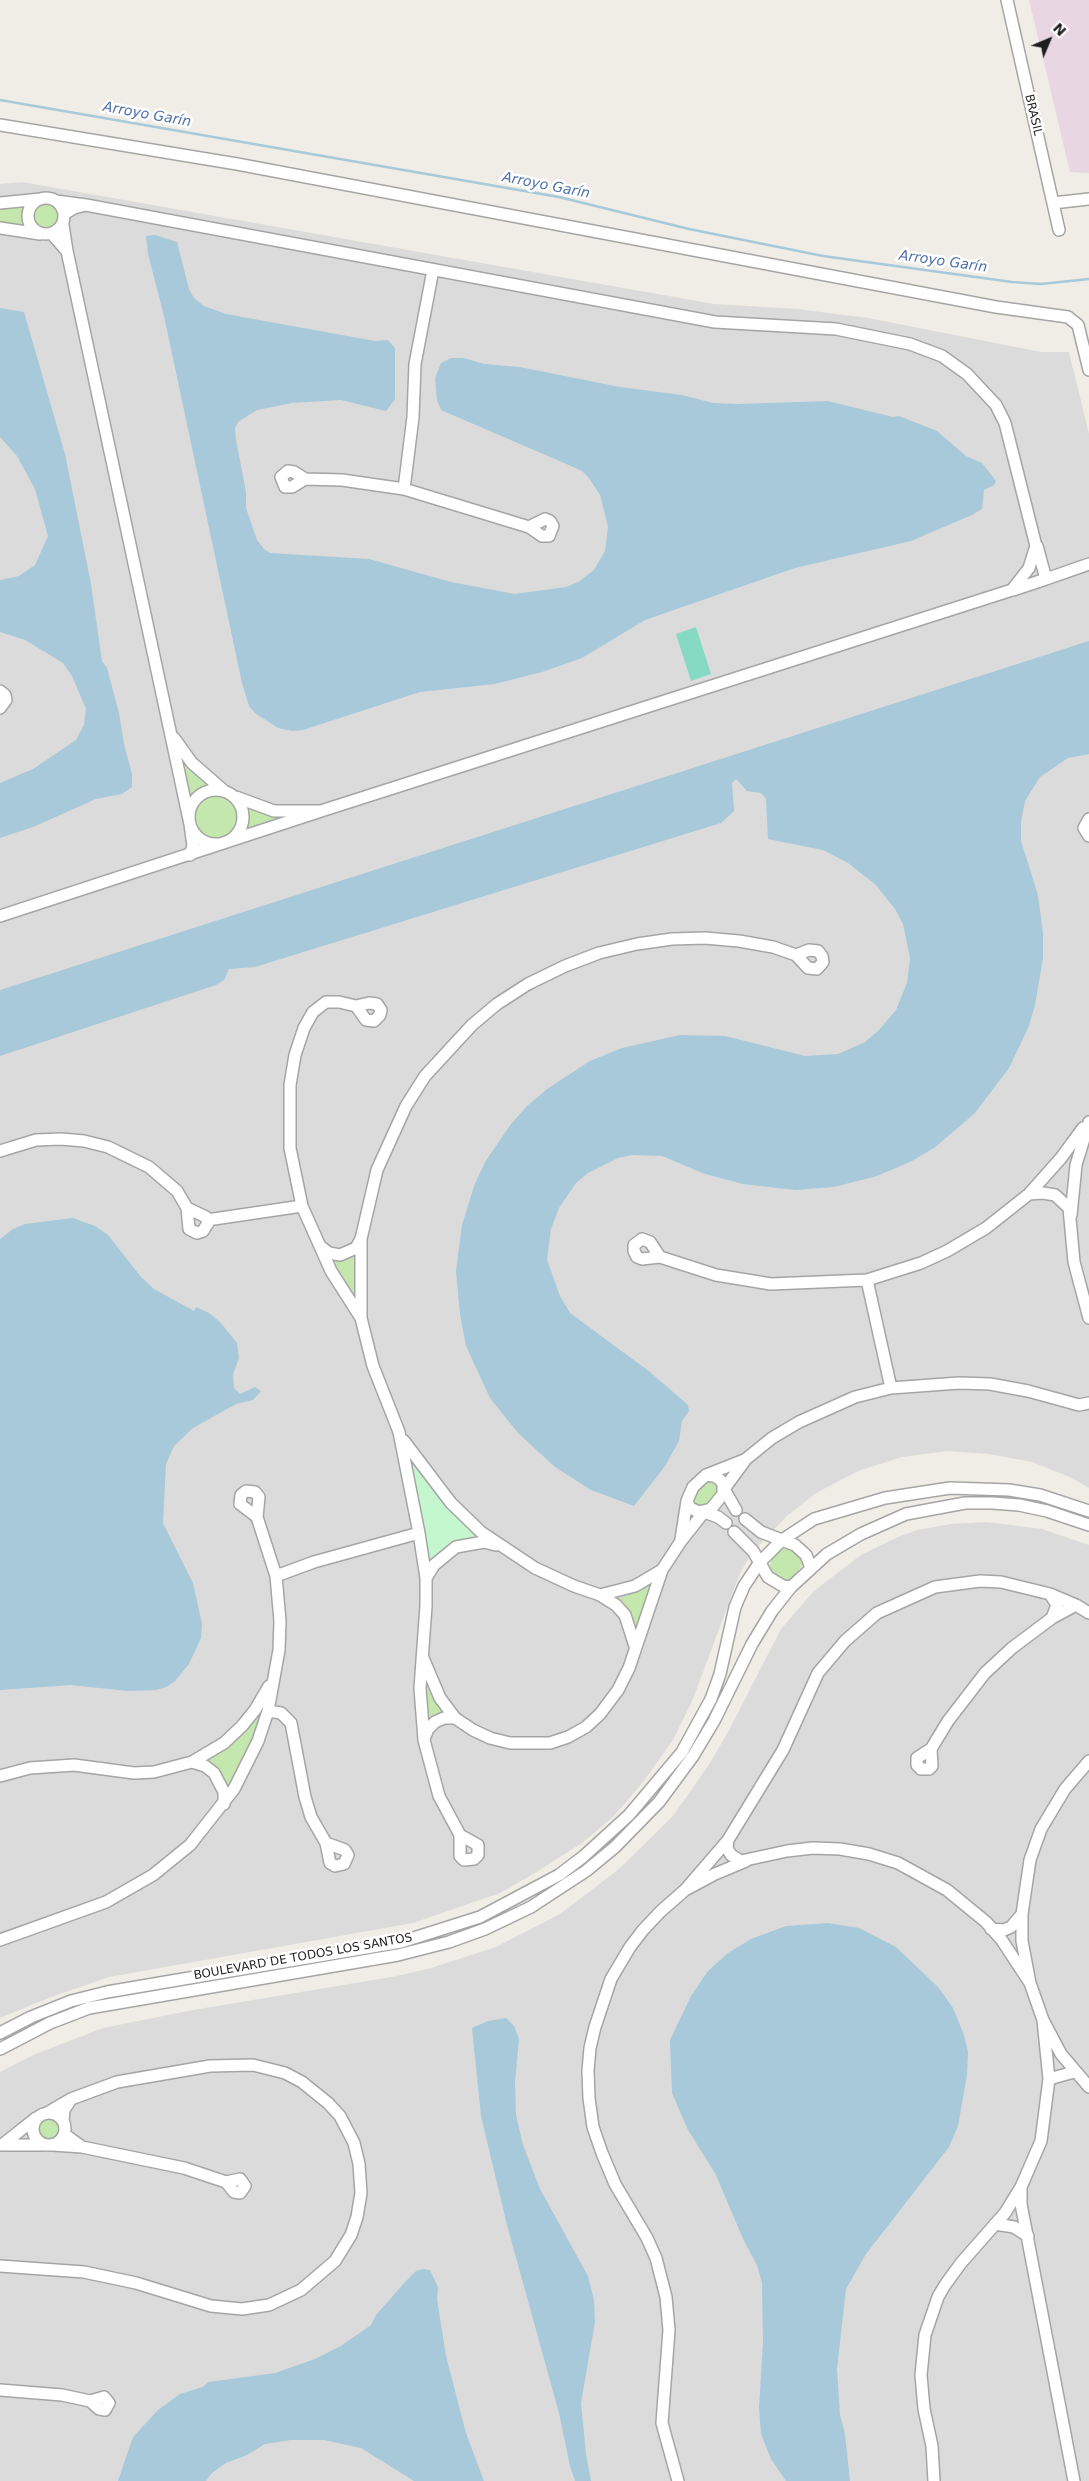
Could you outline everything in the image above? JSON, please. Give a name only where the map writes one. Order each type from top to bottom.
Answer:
[{"type":"street","name":"BRASIL","points":[[1006,0],[1059,230]]},
{"type":"street","points":[[0,125],[238,164],[996,307],[1068,317],[1078,325],[1089,370]]},
{"type":"street","points":[[0,203],[46,198],[715,322],[836,329],[926,348],[942,356],[967,374],[988,395],[1002,415],[1046,579]]},
{"type":"street","points":[[1054,204],[1084,198],[1089,199]]},
{"type":"street","points":[[40,199],[31,206],[28,217],[32,228],[47,234],[67,251]]},
{"type":"street","points":[[56,201],[62,207],[67,251],[167,720],[193,832],[207,842],[224,843],[239,832],[243,824],[244,814],[236,798]]},
{"type":"street","points":[[0,228],[34,235],[47,234],[64,220],[74,208],[86,205]]},
{"type":"street","points":[[404,489],[413,417],[416,357],[434,270]]},
{"type":"street","points":[[304,479],[342,480],[404,489],[529,527]]},
{"type":"street","points":[[1012,590],[1024,576],[1034,558],[1035,536]]},
{"type":"street","points":[[0,916],[1089,564]]},
{"type":"street","points":[[0,691],[5,695],[6,700],[0,708]]},
{"type":"street","points":[[167,720],[174,738],[192,763],[236,798],[274,810],[321,811]]},
{"type":"street","points":[[190,855],[193,846],[189,816],[194,800],[207,790],[224,790]]},
{"type":"street","points":[[1089,819],[1084,828],[1089,836]]},
{"type":"street","points":[[460,1835],[439,1796],[424,1740],[420,1704],[426,1578],[419,1533],[398,1432],[374,1366],[361,1318],[362,1239],[377,1170],[406,1106],[425,1076],[448,1048],[472,1025],[504,999],[528,984],[565,966],[599,953],[637,944],[672,939],[705,938],[738,941],[773,947],[796,955]]},
{"type":"street","points":[[356,1006],[332,1001],[320,1005],[313,1012],[304,1028],[295,1055],[290,1085],[288,1120],[290,1148],[302,1206],[331,1271],[361,1318]]},
{"type":"street","points":[[660,1256],[716,1276],[771,1284],[867,1280],[921,1263],[967,1240],[1029,1194],[1061,1158],[1089,1121]]},
{"type":"street","points":[[1089,1121],[1076,1165],[1071,1216],[1074,1262],[1089,1318]]},
{"type":"street","points":[[0,1150],[36,1140],[61,1139],[84,1141],[108,1147],[149,1167],[177,1192],[187,1208],[188,1226],[193,1232],[203,1232],[207,1226],[207,1220],[201,1214],[187,1208]]},
{"type":"street","points":[[1029,1194],[1043,1193],[1055,1195],[1069,1208],[1071,1216]]},
{"type":"street","points":[[207,1220],[302,1206]]},
{"type":"street","points":[[319,1245],[329,1253],[340,1255],[356,1248],[362,1239]]},
{"type":"street","points":[[867,1280],[891,1388]]},
{"type":"street","points":[[423,1658],[432,1684],[455,1718],[490,1738],[510,1744],[550,1743],[568,1737],[586,1727],[608,1705],[629,1668],[635,1646],[652,1606],[662,1570],[681,1541],[704,1512],[715,1506],[724,1489],[746,1459],[772,1438],[826,1409],[855,1397],[891,1388],[959,1383],[990,1384],[1028,1391],[1080,1405],[1089,1403]]},
{"type":"street","points":[[398,1432],[410,1452],[451,1503],[500,1546],[535,1568],[574,1586],[600,1595],[616,1605],[625,1616],[635,1646]]},
{"type":"street","points":[[681,1541],[687,1501],[693,1487],[706,1475],[746,1459]]},
{"type":"street","points":[[706,1475],[719,1479],[736,1510]]},
{"type":"street","name":"BOULEVARD DE TODOS LOS SANTOS","points":[[0,2033],[31,2016],[106,1992],[401,1942],[480,1917],[559,1875],[584,1856],[629,1815],[682,1752],[711,1699],[720,1674],[735,1607],[744,1586],[760,1562],[782,1540],[809,1522],[838,1510],[885,1498],[950,1488],[1009,1490],[1040,1495],[1089,1511]]},
{"type":"street","points":[[687,1501],[690,1508],[718,1517],[726,1523]]},
{"type":"street","name":"BOULEVARD DE TODOS LOS SANTOS","points":[[0,2049],[50,2023],[89,2008],[398,1955],[450,1942],[492,1925],[558,1891],[615,1847],[638,1825],[670,1787],[714,1721],[752,1644],[772,1611],[810,1568],[838,1548],[879,1525],[906,1514],[946,1506],[992,1503],[1019,1506],[1047,1511],[1089,1525]]},
{"type":"street","points":[[0,1940],[29,1928],[83,1912],[127,1892],[153,1876],[184,1850],[224,1804],[246,1767],[268,1711],[279,1650],[280,1621],[276,1576],[256,1517]]},
{"type":"street","points":[[745,1519],[755,1529],[801,1549],[809,1561],[810,1568]]},
{"type":"street","points":[[744,1541],[755,1529]]},
{"type":"street","points":[[734,1532],[744,1541],[760,1562],[763,1570],[775,1582],[792,1587]]},
{"type":"street","points":[[276,1576],[314,1562],[419,1533]]},
{"type":"street","points":[[426,1578],[434,1565],[456,1547],[484,1542],[500,1546]]},
{"type":"street","points":[[600,1595],[636,1586],[662,1570]]},
{"type":"street","points":[[678,2481],[662,2423],[669,2330],[666,2297],[656,2258],[647,2238],[615,2184],[602,2153],[593,2127],[589,2098],[588,2071],[590,2048],[594,2027],[611,1979],[630,1948],[644,1930],[661,1911],[685,1890],[728,1840],[783,1750],[818,1673],[845,1641],[877,1613],[916,1594],[958,1583],[1001,1582],[1050,1594],[1076,1605],[1089,1614]]},
{"type":"street","points":[[1050,1594],[1058,1605],[1052,1618]]},
{"type":"street","points":[[931,1749],[957,1708],[985,1673],[1012,1648],[1052,1618],[1076,1605]]},
{"type":"street","points":[[0,1776],[30,1768],[74,1766],[134,1773],[154,1772],[192,1762],[224,1743],[242,1726],[255,1710],[273,1680]]},
{"type":"street","points":[[268,1711],[282,1713],[291,1723],[305,1797],[311,1817],[326,1843]]},
{"type":"street","points":[[424,1740],[428,1729],[435,1722],[444,1718],[455,1718]]},
{"type":"street","points":[[1089,1761],[1065,1790],[1041,1829],[1030,1860],[1022,1914],[1022,1941],[1030,1983],[1044,2020],[1061,2054],[1074,2072],[1089,2087]]},
{"type":"street","points":[[192,1762],[205,1766],[214,1772],[224,1792],[224,1804]]},
{"type":"street","points":[[728,1840],[727,1848],[731,1855],[741,1861],[787,1851],[813,1848],[840,1849],[869,1854],[898,1864],[929,1879],[967,1906],[991,1929],[1007,1948],[1030,1983]]},
{"type":"street","points":[[685,1890],[715,1874],[748,1860]]},
{"type":"street","points":[[991,1929],[1004,1930],[1011,1927],[1022,1914]]},
{"type":"street","points":[[1007,1948],[1018,1945],[1022,1941]]},
{"type":"street","points":[[934,2481],[932,2446],[924,2409],[921,2375],[925,2336],[938,2297],[951,2275],[995,2224],[1020,2187],[1041,2141],[1049,2079],[1044,2020]]},
{"type":"street","points":[[1048,2059],[1061,2054]]},
{"type":"street","points":[[0,2266],[84,2272],[136,2283],[210,2306],[250,2308],[276,2303],[315,2280],[336,2261],[351,2235],[357,2217],[361,2193],[359,2164],[354,2143],[340,2116],[328,2103],[302,2082],[285,2073],[253,2065],[210,2066],[117,2082],[71,2099],[42,2115],[1,2146]]},
{"type":"street","points":[[1049,2079],[1074,2072]]},
{"type":"street","points":[[42,2115],[33,2126],[34,2135],[48,2145],[58,2143],[64,2134],[64,2110],[71,2099]]},
{"type":"street","points":[[42,2115],[56,2115],[63,2122]]},
{"type":"street","points":[[64,2134],[82,2147]]},
{"type":"street","points":[[1,2146],[48,2145],[82,2147],[184,2168],[226,2182]]},
{"type":"street","points":[[1020,2187],[1021,2204],[1074,2481]]},
{"type":"street","points":[[995,2224],[1014,2227],[1028,2236]]},
{"type":"street","points":[[0,2390],[47,2393],[90,2401]]},
{"type":"street","points":[[1070,2481],[1072,2469]]},
{"type":"shaded area","points":[[1029,0],[1089,0],[1089,173],[1070,172]]},
{"type":"shaded area","points":[[22,182],[714,304],[797,309],[868,318],[1041,352],[1069,352],[1089,434],[1089,1488],[1070,1477],[1032,1462],[989,1454],[948,1451],[902,1457],[858,1471],[816,1493],[788,1515],[753,1551],[740,1573],[693,1699],[673,1740],[643,1782],[614,1816],[582,1843],[535,1873],[500,1893],[413,1923],[109,1977],[51,1997],[0,2018],[0,184]]},
{"type":"shaded area","points":[[987,1522],[1042,1529],[1089,1545],[1089,2481],[0,2481],[0,2072],[33,2055],[103,2028],[193,2010],[397,1976],[431,1968],[496,1947],[560,1914],[619,1869],[673,1816],[710,1763],[728,1732],[781,1629],[814,1591],[861,1555],[898,1537],[917,1530],[951,1524]]},
{"type":"green space","points":[[45,204],[55,208],[59,218],[55,228],[45,232],[35,228],[31,218],[35,208]]},
{"type":"green space","points":[[28,205],[24,214],[28,230],[0,226],[0,207]]},
{"type":"green space","points":[[696,627],[711,674],[691,681],[676,634]]},
{"type":"green space","points":[[178,750],[210,786],[197,792],[189,801]]},
{"type":"green space","points":[[216,795],[229,799],[235,805],[239,818],[235,831],[229,837],[216,841],[203,837],[197,831],[193,818],[197,805],[203,799]]},
{"type":"green space","points":[[246,807],[269,814],[294,817],[245,834],[248,820]]},
{"type":"green space","points":[[352,1256],[356,1258],[356,1297],[352,1299],[330,1263],[332,1260],[343,1261]]},
{"type":"green space","points":[[414,1467],[474,1536],[472,1539],[453,1545],[427,1563],[411,1469]]},
{"type":"green space","points":[[712,1480],[716,1483],[716,1498],[703,1508],[692,1506],[693,1492],[703,1482]]},
{"type":"green space","points":[[789,1548],[801,1556],[804,1563],[791,1579],[784,1581],[772,1574],[770,1566],[772,1559],[781,1550]]},
{"type":"green space","points":[[648,1587],[653,1591],[640,1630],[635,1627],[616,1600]]},
{"type":"green space","points":[[426,1688],[430,1690],[444,1712],[444,1716],[427,1724],[423,1690]]},
{"type":"green space","points":[[259,1717],[262,1721],[229,1789],[207,1762],[231,1746]]},
{"type":"green space","points":[[49,2119],[57,2122],[60,2130],[57,2138],[49,2141],[41,2138],[38,2130],[41,2122]]},
{"type":"water","points":[[155,235],[177,242],[189,289],[194,298],[204,306],[226,314],[375,341],[388,340],[395,348],[395,399],[386,411],[341,400],[292,403],[257,410],[238,422],[235,428],[236,440],[246,492],[246,508],[257,540],[270,553],[369,559],[451,582],[515,594],[566,587],[578,582],[594,570],[605,551],[608,527],[600,495],[589,478],[582,471],[441,410],[437,400],[435,378],[441,363],[451,358],[464,358],[484,364],[520,367],[620,387],[682,395],[713,403],[828,401],[893,417],[899,416],[937,431],[966,456],[982,463],[996,481],[994,485],[984,490],[982,509],[911,541],[795,568],[645,620],[582,658],[542,672],[495,684],[420,692],[303,730],[292,731],[278,728],[255,713],[249,706],[242,683],[164,316],[148,254],[146,236]]},
{"type":"water","points":[[0,308],[24,312],[65,454],[91,584],[102,661],[107,668],[119,713],[124,744],[132,774],[132,787],[122,794],[96,799],[33,827],[0,838],[0,783],[33,769],[76,740],[84,725],[86,709],[72,676],[63,663],[25,640],[0,632],[0,580],[19,576],[35,565],[48,536],[35,489],[17,456],[0,437]]},
{"type":"water","points":[[1089,641],[1089,754],[1068,758],[1040,777],[1025,801],[1021,822],[1021,841],[1038,895],[1043,933],[1043,958],[1035,1005],[1029,1026],[1009,1068],[975,1113],[934,1148],[912,1161],[877,1176],[834,1187],[795,1190],[743,1184],[705,1174],[662,1156],[632,1155],[618,1158],[588,1173],[576,1183],[559,1208],[551,1229],[547,1260],[560,1296],[570,1313],[650,1372],[688,1405],[689,1411],[682,1421],[679,1441],[665,1466],[634,1506],[591,1490],[555,1467],[518,1433],[490,1398],[466,1346],[460,1314],[456,1271],[462,1225],[474,1186],[485,1162],[511,1124],[527,1106],[547,1089],[590,1061],[622,1048],[680,1035],[725,1036],[805,1056],[838,1054],[865,1042],[879,1030],[896,1010],[907,983],[910,958],[903,924],[895,909],[876,885],[848,863],[823,850],[768,839],[766,799],[761,793],[747,791],[736,779],[732,783],[734,811],[721,823],[255,967],[229,969],[224,980],[216,985],[0,1056],[0,990]]},
{"type":"water","points":[[73,1218],[95,1226],[108,1235],[141,1277],[154,1289],[194,1311],[196,1307],[209,1313],[220,1322],[237,1343],[239,1358],[233,1374],[234,1388],[240,1394],[255,1387],[261,1391],[253,1400],[236,1404],[193,1428],[174,1446],[166,1464],[163,1523],[193,1583],[202,1624],[201,1638],[189,1664],[175,1681],[166,1687],[156,1690],[128,1691],[71,1685],[0,1690],[0,1239],[13,1229],[25,1224]]},
{"type":"water","points":[[828,1923],[859,1928],[896,1947],[938,1987],[953,2008],[964,2035],[968,2052],[967,2075],[958,2126],[949,2147],[866,2254],[846,2289],[837,2369],[840,2415],[845,2434],[850,2481],[786,2481],[771,2459],[761,2434],[759,2408],[763,2343],[762,2283],[757,2265],[744,2241],[715,2173],[688,2130],[672,2093],[670,2040],[691,1996],[708,1971],[728,1953],[751,1939],[786,1926]]},
{"type":"water","points":[[506,2018],[514,2026],[519,2039],[515,2082],[516,2115],[523,2145],[540,2189],[588,2276],[594,2300],[595,2322],[581,2403],[586,2454],[591,2481],[575,2481],[570,2466],[559,2413],[507,2225],[481,2116],[472,2028],[488,2021]]},
{"type":"water","points":[[430,2270],[438,2287],[437,2299],[446,2356],[466,2433],[484,2481],[414,2481],[361,2448],[324,2440],[291,2440],[265,2444],[247,2455],[226,2463],[212,2473],[206,2481],[118,2481],[133,2437],[158,2410],[180,2394],[203,2387],[208,2382],[275,2373],[315,2359],[341,2346],[371,2325],[376,2315],[406,2281],[416,2271]]},
{"type":"waterway","name":"Arroyo Garín","points":[[0,100],[559,197],[689,229],[823,256],[1012,282],[1041,284],[1089,279]]}]
